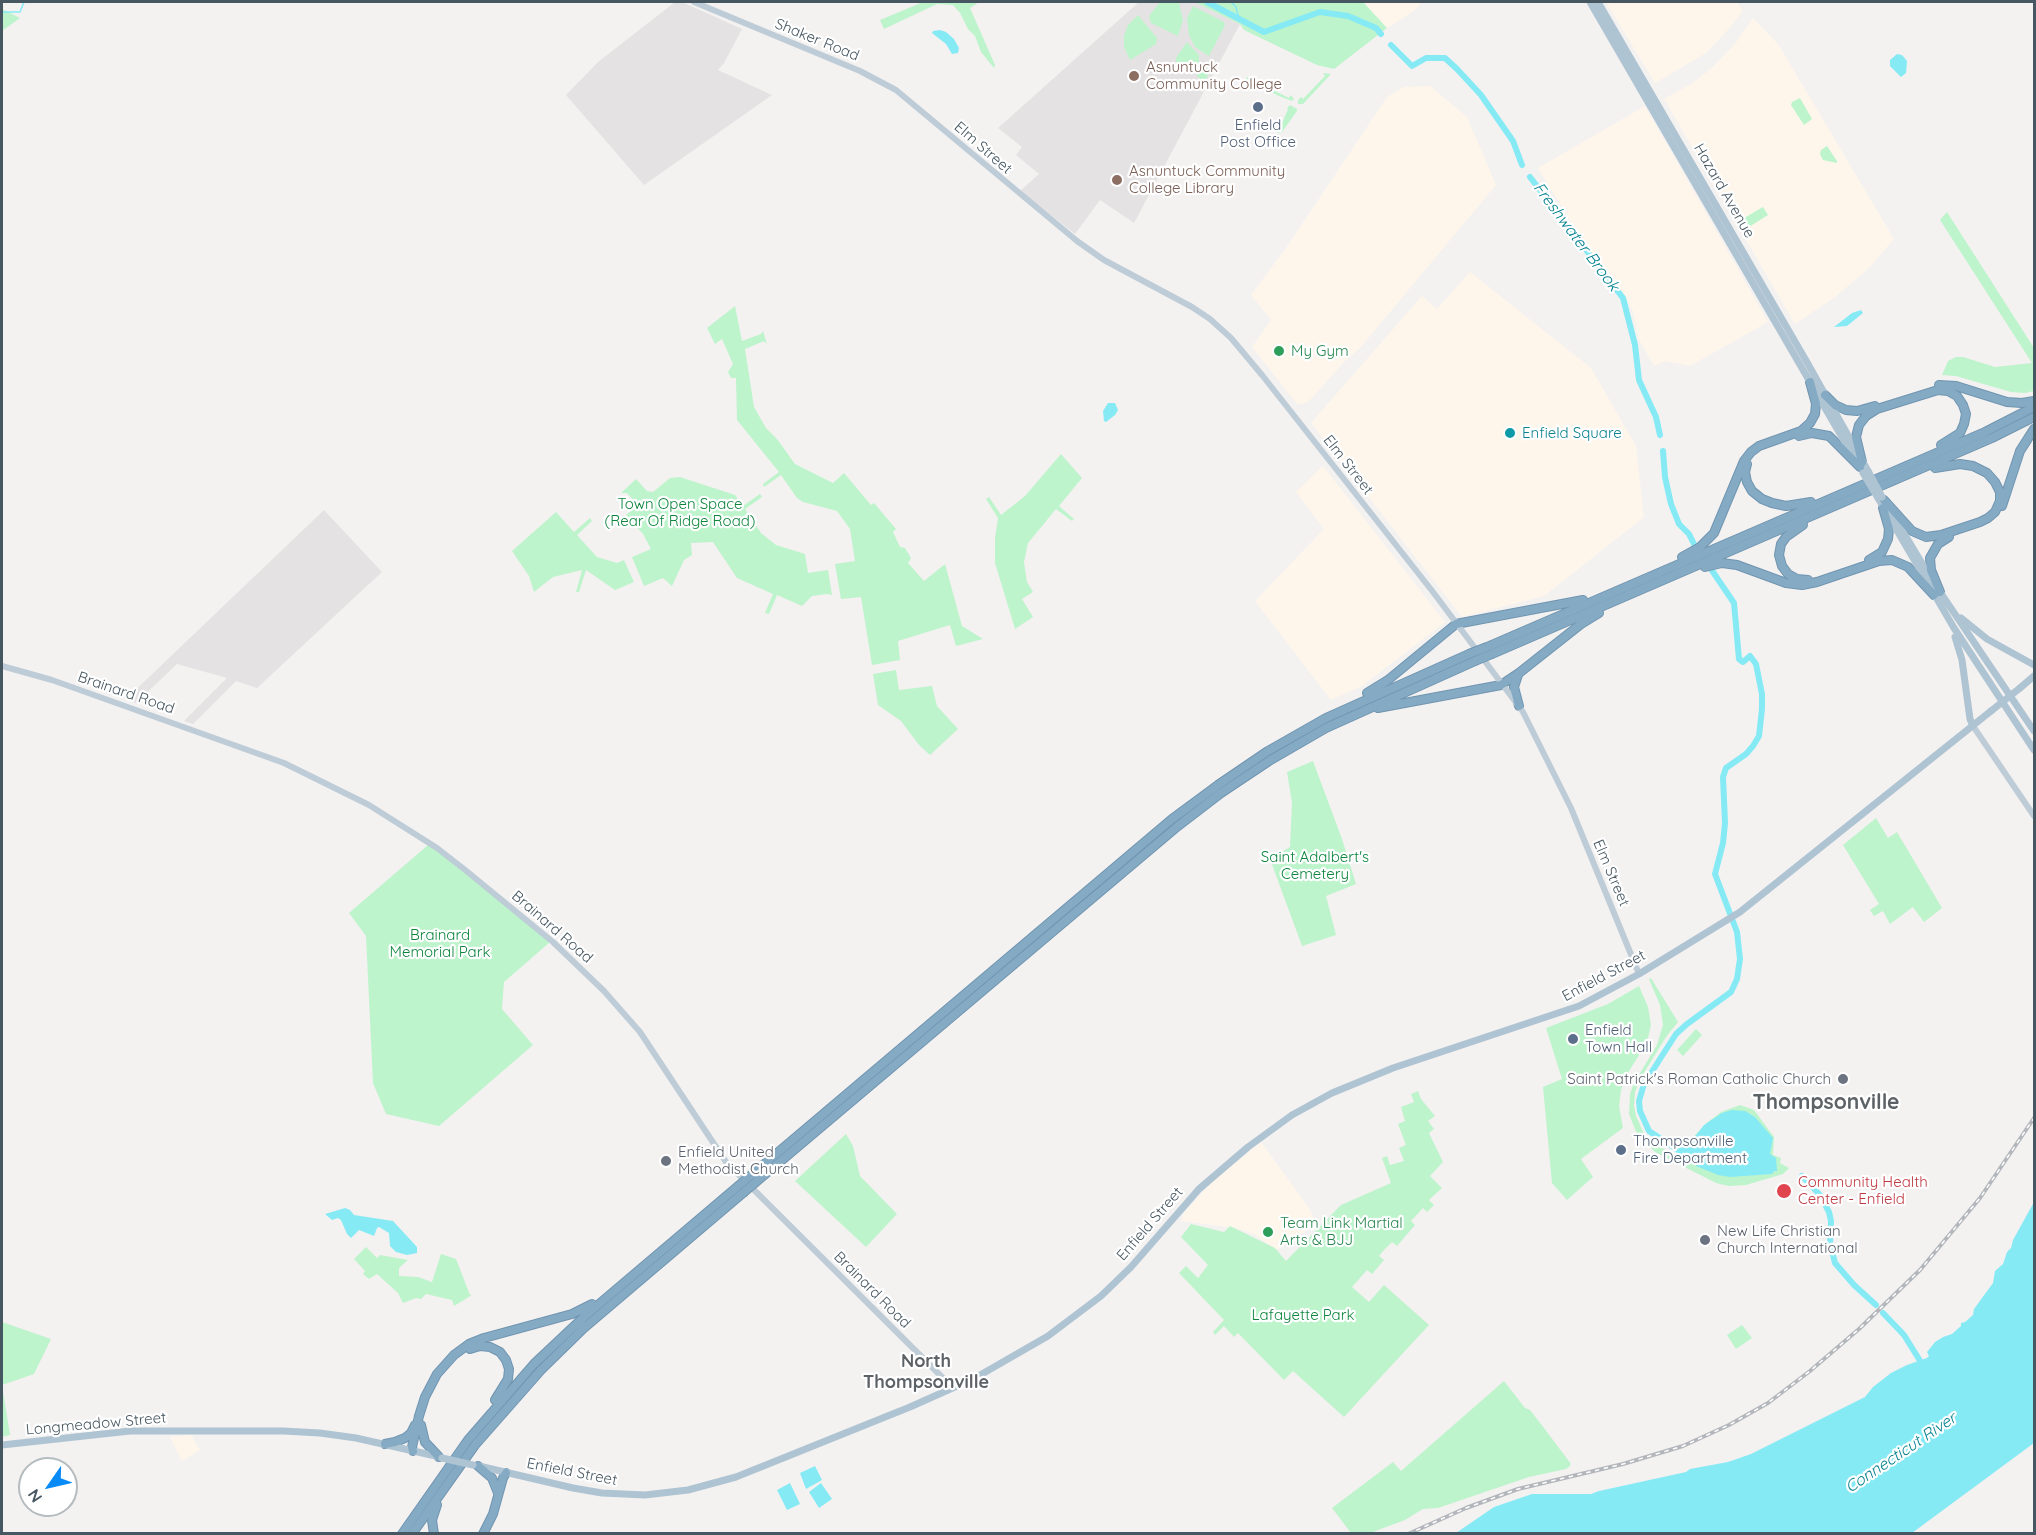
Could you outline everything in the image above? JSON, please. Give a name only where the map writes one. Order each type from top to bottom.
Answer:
[{"type":"highway","points":[[1634,583],[1644,575],[1694,550],[1709,539],[1720,522],[1749,454],[1759,446],[1801,431],[1811,422],[1816,404],[1810,382]]},
{"type":"highway","points":[[1826,395],[1836,406],[1852,411],[1866,409],[1940,385],[2011,402],[2034,400]]},
{"type":"highway","points":[[1863,468],[1856,435],[1861,422],[1868,414],[1932,391],[1944,390],[1957,396],[1966,414],[1960,433],[1947,442],[1899,465],[1892,472]]},
{"type":"highway","points":[[753,1179],[1183,821],[1269,761],[1357,713],[1600,598],[1985,432],[2034,407]]},
{"type":"highway","points":[[1490,650],[1630,594],[1850,500],[2034,417]]},
{"type":"highway","points":[[1937,593],[1930,567],[1933,551],[1946,538],[1985,524],[1996,517],[2002,506],[2020,452],[2034,429]]},
{"type":"highway","points":[[1840,494],[1796,506],[1772,503],[1760,498],[1749,487],[1746,477],[1747,466],[1752,456],[1762,449],[1815,433],[1833,438],[1863,468]]},
{"type":"highway","points":[[1882,501],[1912,531],[1926,537],[1941,536],[1980,522],[1992,516],[1997,508],[2000,498],[1998,487],[1990,476],[1980,469],[1955,464],[1926,471],[1917,470]]},
{"type":"highway","points":[[1850,500],[1785,537],[1779,555],[1788,574],[1800,580],[1810,580],[1875,557],[1885,547],[1889,536],[1882,501]]},
{"type":"highway","points":[[1681,572],[1692,572],[1715,564],[1729,563],[1786,583],[1802,585],[1890,559],[1906,565],[1937,593]]},
{"type":"highway","points":[[1357,713],[1503,684],[1581,624],[1630,594]]},
{"type":"highway","points":[[1334,714],[1344,705],[1384,683],[1457,624],[1600,598]]},
{"type":"highway","points":[[412,1533],[487,1431],[552,1358],[740,1190],[1180,813],[1253,761],[1334,714],[1472,658]]},
{"type":"highway","points":[[1520,673],[1514,687],[1520,706]]},
{"type":"highway","points":[[402,1533],[477,1430],[546,1352],[615,1290],[740,1190]]},
{"type":"highway","points":[[413,1451],[425,1397],[447,1362],[463,1348],[490,1336],[579,1312],[605,1294],[615,1290]]},
{"type":"highway","points":[[385,1444],[395,1443],[407,1436],[419,1422],[433,1391],[447,1368],[467,1350],[485,1346],[495,1349],[503,1356],[508,1365],[509,1374],[505,1387],[481,1418],[477,1430]]},
{"type":"highway","points":[[419,1422],[425,1442],[441,1457]]},
{"type":"highway","points":[[476,1466],[494,1480],[498,1488],[498,1498]]},
{"type":"highway","points":[[485,1533],[494,1515],[506,1473]]},
{"type":"highway","points":[[485,1533],[501,1506],[506,1473]]},
{"type":"highway","points":[[434,1533],[433,1515],[450,1480]]},
{"type":"main road","name":"Shaker Road","points":[[694,2],[860,71],[896,90]]},
{"type":"main road","name":"Hazard Avenue","points":[[1594,4],[1606,16],[1699,182]]},
{"type":"main road","name":"Hazard Avenue","points":[[1594,4],[1826,395],[1863,468]]},
{"type":"main road","name":"Elm Street","points":[[896,90],[1075,240],[1104,260],[1192,307],[1225,333],[1262,375],[1520,706],[1571,808],[1639,974]]},
{"type":"main road","name":"Hazard Avenue","points":[[1749,268],[1810,382],[1863,468]]},
{"type":"main road","points":[[1863,468],[1937,593],[1950,623],[1960,651],[1970,719],[2034,816]]},
{"type":"main road","points":[[1937,593],[1981,635],[2034,665]]},
{"type":"main road","points":[[1951,608],[2034,731]]},
{"type":"main road","points":[[1950,623],[2034,750]]},
{"type":"main road","name":"Brainard Road","points":[[2,666],[63,684],[284,763],[384,813],[464,868],[553,942],[604,991],[640,1032],[726,1162],[953,1388]]},
{"type":"main road","name":"Enfield Street","points":[[192,1431],[305,1432],[349,1437],[602,1493],[647,1495],[688,1490],[736,1477],[953,1388],[1006,1362],[1054,1332],[1096,1300],[1131,1267],[1173,1217],[1211,1178],[1254,1142],[1292,1115],[1332,1093],[1392,1069],[1579,1006],[1639,974],[1732,918],[2034,676]]},
{"type":"main road","name":"Longmeadow Street","points":[[2,1445],[130,1431],[192,1431]]},
{"type":"shaded area","points":[[675,2],[682,2],[742,29],[718,70],[772,95],[644,185],[566,95],[598,62]]},
{"type":"shaded area","name":"Asnuntuck Community College","points":[[1139,2],[1194,2],[1240,24],[1134,223],[1100,200],[1075,234],[1020,191],[1039,174],[1016,155],[1022,147],[998,128]]},
{"type":"shaded area","points":[[1363,2],[1422,2],[1414,11],[1387,28]]},
{"type":"shaded area","points":[[1606,2],[1737,2],[1743,11],[1706,53],[1655,83]]},
{"type":"shaded area","points":[[1753,18],[1778,44],[1894,239],[1870,267],[1835,297],[1795,324],[1664,99],[1691,84],[1712,68],[1735,44]]},
{"type":"shaded area","points":[[1430,86],[1467,117],[1496,185],[1360,348],[1309,401],[1297,404],[1252,347],[1271,320],[1251,295],[1286,248],[1387,97],[1404,87]]},
{"type":"shaded area","points":[[1645,106],[1768,322],[1690,366],[1665,361],[1654,366],[1638,338],[1633,311],[1614,278],[1585,245],[1538,168]]},
{"type":"shaded area","points":[[1470,272],[1591,368],[1636,446],[1644,517],[1544,596],[1462,617],[1311,423],[1422,296],[1437,309]]},
{"type":"shaded area","points":[[1323,466],[1445,622],[1362,686],[1331,700],[1255,601],[1324,529],[1296,492]]},
{"type":"shaded area","points":[[324,510],[382,572],[257,688],[236,681],[193,724],[184,721],[227,678],[177,664],[136,703],[126,699]]},
{"type":"shaded area","points":[[1261,1142],[1309,1208],[1316,1224],[1277,1250],[1254,1234],[1236,1228],[1181,1221],[1184,1213],[1215,1179]]},
{"type":"shaded area","points":[[191,1435],[200,1450],[182,1461],[170,1437]]},
{"type":"green space","points":[[923,2],[979,2],[970,8],[995,65],[994,68],[981,52],[975,36],[953,5],[937,4],[884,29],[880,20]]},
{"type":"green space","points":[[1160,2],[1179,3],[1183,20],[1178,36],[1151,23],[1149,16]]},
{"type":"green space","points":[[1194,2],[1363,2],[1387,28],[1334,69],[1317,65],[1244,30],[1240,24]]},
{"type":"green space","points":[[1193,6],[1224,22],[1225,25],[1209,56],[1195,47],[1189,35],[1187,18]]},
{"type":"green space","points":[[2,9],[20,18],[2,31]]},
{"type":"green space","points":[[1138,15],[1157,38],[1156,44],[1130,60],[1124,47],[1124,36],[1128,25]]},
{"type":"green space","points":[[1187,42],[1199,55],[1199,62],[1192,73],[1176,62],[1176,58]]},
{"type":"green space","points":[[1199,65],[1211,70],[1204,82],[1197,76]]},
{"type":"green space","points":[[1323,73],[1331,74],[1303,104],[1298,104],[1298,100],[1301,97],[1303,99],[1325,76]]},
{"type":"green space","points":[[1247,77],[1289,98],[1291,95],[1294,99],[1292,101],[1279,96],[1246,80]]},
{"type":"green space","points":[[1800,98],[1812,119],[1804,125],[1791,105]]},
{"type":"green space","points":[[1290,105],[1297,111],[1282,132],[1278,133],[1276,130],[1280,128]]},
{"type":"green space","points":[[1827,146],[1837,163],[1823,160],[1821,150]]},
{"type":"green space","points":[[1763,207],[1768,215],[1744,230],[1739,221]]},
{"type":"green space","points":[[1947,212],[2034,348],[2034,391],[2011,392],[1956,376],[1942,375],[1948,361],[1956,357],[1995,367],[2032,363],[1940,220]]},
{"type":"green space","points":[[735,306],[742,341],[761,334],[763,331],[767,344],[764,341],[745,349],[754,407],[766,428],[795,464],[833,483],[844,473],[871,505],[874,503],[896,529],[893,532],[900,547],[905,548],[911,558],[908,563],[924,581],[945,564],[962,626],[983,639],[956,646],[950,625],[898,641],[900,660],[872,665],[861,597],[841,599],[835,564],[855,561],[850,529],[837,511],[803,502],[797,498],[781,475],[764,487],[763,484],[779,472],[737,420],[736,378],[731,378],[728,372],[733,364],[722,339],[715,344],[707,328]]},
{"type":"green space","points":[[1061,454],[1082,478],[1059,506],[1074,519],[1072,521],[1056,509],[1028,543],[1024,562],[1027,582],[1033,592],[1022,599],[1033,617],[1015,629],[995,563],[998,518],[986,499],[989,497],[1001,515],[1025,496]]},
{"type":"green space","name":"Town Open Space (Rear Of Ridge Road)","points":[[680,477],[735,495],[743,506],[760,494],[762,497],[745,509],[761,533],[776,545],[805,554],[808,573],[828,570],[832,595],[812,596],[802,606],[777,595],[769,614],[765,613],[773,594],[737,578],[713,542],[691,543],[692,555],[684,560],[672,586],[663,578],[644,586],[632,557],[651,549],[643,534],[626,515],[638,505],[627,493],[621,493],[636,479],[647,491],[653,492],[670,478]]},
{"type":"green space","points":[[556,512],[574,532],[590,518],[592,521],[577,535],[597,557],[617,563],[624,560],[634,582],[615,590],[586,570],[579,592],[576,592],[582,570],[553,577],[534,592],[529,576],[512,551]]},
{"type":"green space","points":[[896,670],[899,690],[932,686],[937,706],[958,729],[930,755],[919,745],[901,721],[878,705],[873,674]]},
{"type":"green space","name":"Saint Adalbert's Cemetery","points":[[1313,761],[1356,884],[1326,896],[1336,935],[1302,946],[1270,859],[1290,847],[1292,803],[1287,772]]},
{"type":"green space","points":[[1876,818],[1888,838],[1897,832],[1942,908],[1924,922],[1913,907],[1890,924],[1883,911],[1874,916],[1870,910],[1879,904],[1843,845]]},
{"type":"green space","name":"Brainard Memorial Park","points":[[428,845],[452,861],[550,942],[504,982],[502,1009],[533,1045],[439,1126],[386,1114],[373,1083],[366,936],[349,913]]},
{"type":"green space","points":[[1651,978],[1678,1022],[1642,1076],[1635,1092],[1636,1116],[1644,1134],[1655,1144],[1680,1158],[1694,1136],[1708,1122],[1721,1112],[1740,1105],[1754,1110],[1774,1137],[1773,1155],[1781,1158],[1780,1163],[1789,1168],[1783,1174],[1746,1185],[1729,1186],[1716,1183],[1655,1152],[1637,1134],[1629,1114],[1630,1094],[1634,1083],[1657,1045],[1663,1025],[1660,1005],[1649,979]]},
{"type":"green space","points":[[1639,986],[1648,1007],[1651,1025],[1647,1042],[1626,1076],[1621,1090],[1619,1106],[1623,1128],[1581,1159],[1593,1177],[1567,1200],[1552,1183],[1543,1087],[1562,1079],[1546,1028],[1608,1004]]},
{"type":"green space","points":[[1696,1029],[1702,1035],[1683,1056],[1677,1050]]},
{"type":"green space","name":"Lafayette Park","points":[[1418,1091],[1421,1099],[1435,1116],[1428,1121],[1434,1129],[1429,1133],[1443,1162],[1430,1176],[1442,1188],[1429,1200],[1434,1205],[1427,1212],[1423,1208],[1411,1221],[1415,1225],[1397,1246],[1392,1242],[1379,1256],[1384,1260],[1372,1274],[1367,1270],[1352,1287],[1369,1302],[1384,1285],[1429,1325],[1344,1417],[1293,1371],[1284,1380],[1238,1333],[1234,1337],[1224,1326],[1215,1335],[1213,1332],[1224,1320],[1179,1273],[1186,1266],[1198,1278],[1208,1265],[1181,1237],[1191,1224],[1224,1232],[1230,1226],[1275,1248],[1286,1261],[1341,1205],[1391,1183],[1382,1158],[1387,1156],[1390,1165],[1404,1161],[1399,1148],[1406,1145],[1398,1124],[1405,1121],[1401,1107],[1414,1102],[1411,1094]]},
{"type":"green space","points":[[846,1134],[853,1146],[860,1176],[897,1214],[866,1247],[795,1181]]},
{"type":"green space","points":[[366,1247],[377,1258],[380,1255],[408,1260],[399,1268],[399,1276],[418,1277],[432,1282],[441,1254],[456,1259],[470,1295],[472,1295],[454,1306],[452,1300],[426,1294],[421,1299],[416,1298],[403,1303],[398,1293],[377,1274],[369,1279],[363,1274],[365,1271],[354,1259]]},
{"type":"green space","points":[[2,1322],[51,1339],[34,1374],[2,1385]]},
{"type":"green space","points":[[1742,1325],[1752,1338],[1736,1349],[1727,1335]]},
{"type":"green space","points":[[1504,1381],[1544,1428],[1571,1464],[1569,1467],[1529,1477],[1438,1508],[1423,1509],[1405,1520],[1370,1533],[1351,1533],[1332,1508],[1393,1462],[1401,1471]]},
{"type":"green space","points":[[2,1385],[10,1435],[2,1437]]},
{"type":"water","points":[[940,30],[954,39],[959,48],[958,53],[952,54],[946,44],[932,33]]},
{"type":"water","points":[[1897,54],[1902,55],[1907,61],[1906,73],[1901,77],[1890,66],[1890,60]]},
{"type":"water","points":[[1861,310],[1863,313],[1847,326],[1834,327],[1852,313]]},
{"type":"water","points":[[1108,403],[1115,403],[1118,410],[1106,422],[1103,411]]},
{"type":"water","points":[[1732,1110],[1745,1111],[1755,1117],[1773,1138],[1770,1154],[1776,1158],[1777,1171],[1772,1174],[1730,1177],[1718,1175],[1696,1166],[1695,1162],[1684,1159],[1676,1152],[1679,1148],[1689,1144],[1704,1125],[1722,1113]]},
{"type":"water","name":"Connecticut River","points":[[2034,1202],[2034,1443],[1912,1533],[1456,1533],[1494,1507],[1532,1494],[1591,1494],[1686,1472],[1690,1469],[1728,1462],[1751,1454],[1865,1397],[1873,1387],[1891,1373],[1927,1358],[1929,1356],[1927,1352],[1935,1342],[1952,1334],[1961,1326],[1961,1323],[1973,1315],[1974,1309],[1993,1283],[1995,1271],[2003,1264]]},
{"type":"water","points":[[345,1208],[354,1215],[393,1221],[417,1247],[417,1253],[407,1255],[396,1252],[390,1246],[389,1233],[379,1227],[374,1236],[359,1230],[351,1238],[341,1220],[338,1218],[332,1220],[325,1214]]},
{"type":"water","points":[[815,1466],[822,1480],[806,1489],[800,1473]]},
{"type":"water","points":[[790,1483],[800,1504],[787,1510],[777,1490]]},
{"type":"water","points":[[821,1483],[832,1499],[819,1508],[809,1492]]},
{"type":"waterway","points":[[2,12],[20,12],[24,2]]},
{"type":"waterway","name":"Freshwater Brook","points":[[1207,2],[1264,32],[1320,12],[1348,16],[1376,28],[1381,34]]},
{"type":"waterway","points":[[1231,2],[1236,7],[1239,19]]},
{"type":"waterway","name":"Freshwater Brook","points":[[1391,45],[1412,66],[1426,58],[1445,58],[1481,95],[1513,141],[1522,165]]},
{"type":"waterway","name":"Freshwater Brook","points":[[1530,177],[1623,298],[1635,345],[1639,380],[1656,417],[1660,435]]},
{"type":"waterway","name":"Freshwater Brook","points":[[1663,451],[1665,477],[1671,504],[1679,524],[1689,534],[1695,546]]},
{"type":"waterway","name":"Freshwater Brook","points":[[1685,1151],[1678,1150],[1649,1131],[1640,1111],[1639,1101],[1644,1084],[1676,1034],[1731,992],[1737,979],[1740,959],[1737,932],[1715,874],[1723,843],[1725,823],[1723,777],[1726,768],[1746,754],[1759,736],[1762,709],[1762,694],[1756,664],[1750,656],[1743,662],[1739,659],[1734,603],[1711,569]]},
{"type":"waterway","name":"Freshwater Brook","points":[[1802,1176],[1820,1195],[1829,1212],[1830,1243],[1835,1263],[1876,1305]]},
{"type":"waterway","name":"Freshwater Brook","points":[[1883,1313],[1904,1335],[1922,1364]]},
{"type":"railway","points":[[1408,1534],[1466,1508],[1518,1489],[1623,1464],[1683,1446],[1729,1425],[1768,1403],[1859,1329],[1920,1270],[1980,1198],[2034,1118]]},
{"type":"place","name":"Asnuntuck Community College","points":[[1134,76]]},
{"type":"place","name":"Enfield Post Office","points":[[1258,107]]},
{"type":"place","name":"Asnuntuck Community College Library","points":[[1117,180]]},
{"type":"place","name":"My Gym","points":[[1279,351]]},
{"type":"place","name":"Enfield Square","points":[[1510,433]]},
{"type":"place","name":"Enfield Town Hall","points":[[1573,1039]]},
{"type":"place","name":"Saint Patrick's Roman Catholic Church","points":[[1843,1079]]},
{"type":"place","name":"Thompsonville Fire Department","points":[[1621,1150]]},
{"type":"place","name":"Enfield United Methodist Church","points":[[666,1161]]},
{"type":"place","name":"Community Health Center - Enfield","points":[[1784,1191]]},
{"type":"place","name":"Team Link Martial Arts & BJJ","points":[[1268,1232]]},
{"type":"place","name":"New Life Christian Church International","points":[[1705,1240]]},
{"type":"district","name":"Thompsonville","points":[[1826,1103]]},
{"type":"district","name":"North Thompsonville","points":[[926,1372]]}]
